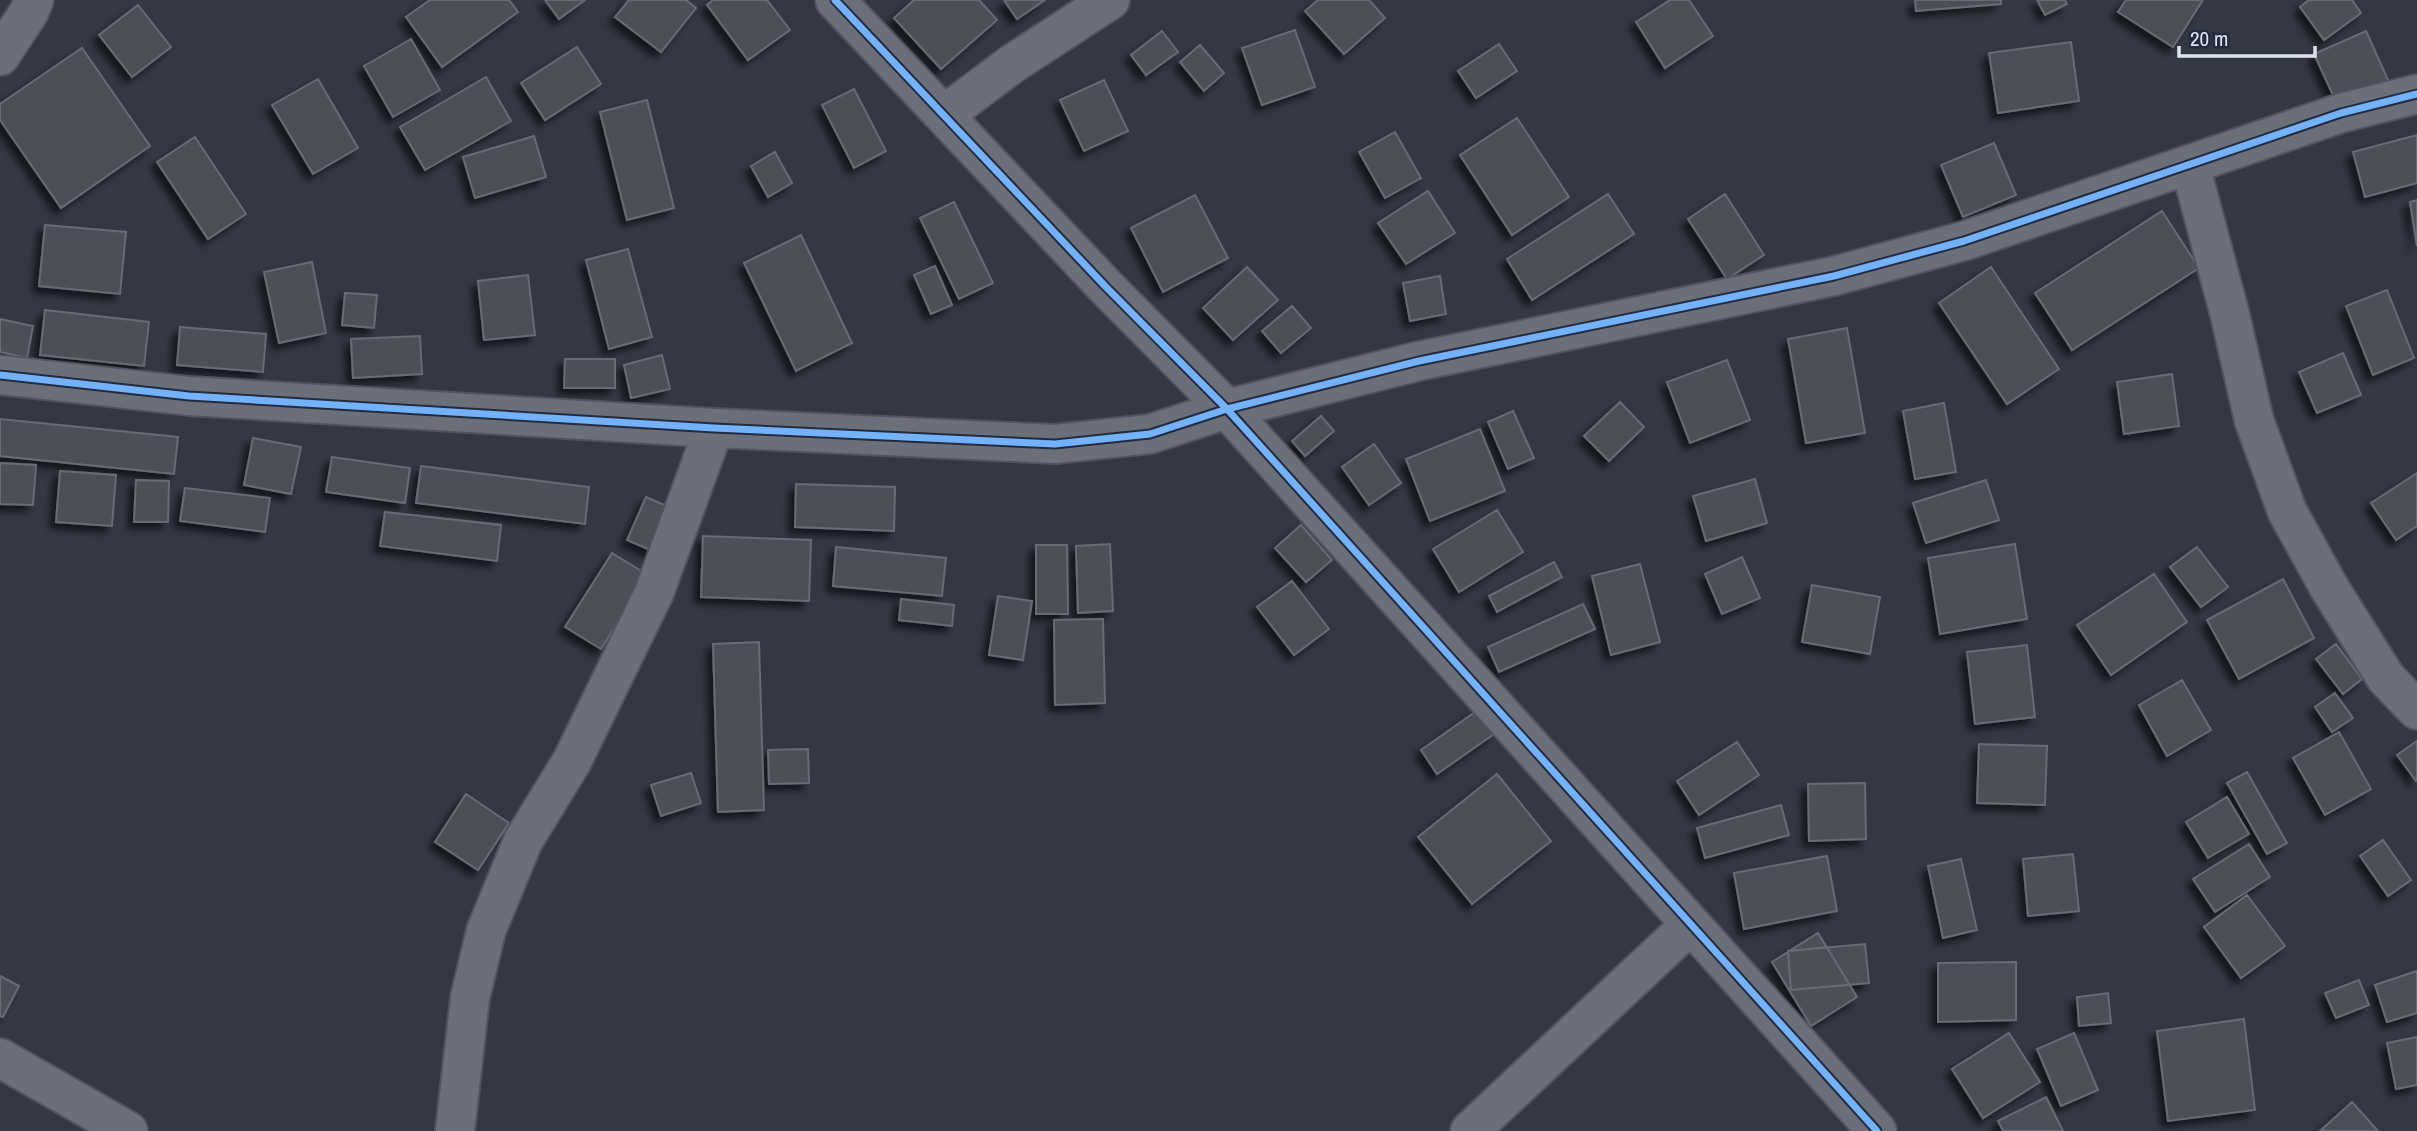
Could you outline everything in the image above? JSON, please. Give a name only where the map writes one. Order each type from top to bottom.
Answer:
[{"type":"street","points":[[0,56],[34,0]]},
{"type":"street","points":[[835,0],[1105,286],[1227,409],[1877,1131]]},
{"type":"street","points":[[944,115],[1012,64],[1110,0]]},
{"type":"street","points":[[0,375],[189,396],[714,428],[1055,444],[1150,433],[1227,409],[1419,361],[1833,276],[1964,241],[2341,114],[2417,94]]},
{"type":"street","points":[[2190,165],[2230,315],[2254,420],[2287,511],[2330,589],[2386,678],[2417,710]]},
{"type":"street","points":[[455,1131],[470,998],[486,931],[523,841],[572,761],[654,593],[714,428]]},
{"type":"street","points":[[1470,1131],[1690,925]]},
{"type":"street","points":[[0,1058],[128,1131]]},
{"type":"building","points":[[430,0],[509,0],[518,12],[442,67],[406,17]]},
{"type":"building","points":[[545,0],[585,0],[559,19]]},
{"type":"building","points":[[629,0],[686,0],[696,8],[661,52],[615,17]]},
{"type":"building","points":[[713,0],[767,0],[790,30],[748,60],[707,5]]},
{"type":"building","points":[[914,0],[979,0],[997,20],[941,69],[894,18]]},
{"type":"building","points":[[1004,0],[1045,0],[1017,19]]},
{"type":"building","points":[[1318,0],[1369,0],[1385,18],[1344,54],[1305,11]]},
{"type":"building","points":[[1670,0],[1689,0],[1713,36],[1665,68],[1636,22]]},
{"type":"building","points":[[1915,0],[2001,0],[2001,4],[1916,11]]},
{"type":"building","points":[[2037,0],[2065,0],[2067,4],[2045,15]]},
{"type":"building","points":[[2126,0],[2203,0],[2173,47],[2118,12]]},
{"type":"building","points":[[2309,0],[2352,0],[2361,13],[2324,40],[2300,7]]},
{"type":"building","points":[[138,5],[171,47],[132,77],[99,35]]},
{"type":"building","points":[[1295,30],[1315,87],[1262,105],[1242,48]]},
{"type":"building","points":[[1162,31],[1178,52],[1146,75],[1131,55]]},
{"type":"building","points":[[2366,31],[2389,82],[2338,106],[2314,54]]},
{"type":"building","points":[[411,39],[440,90],[393,117],[364,66]]},
{"type":"building","points":[[2071,42],[2079,101],[1998,113],[1989,53]]},
{"type":"building","points":[[1499,44],[1517,71],[1476,98],[1458,71]]},
{"type":"building","points":[[1200,45],[1224,73],[1204,91],[1180,62]]},
{"type":"building","points":[[577,47],[601,84],[545,120],[521,83]]},
{"type":"building","points":[[82,48],[150,146],[61,208],[0,120],[0,104]]},
{"type":"building","points":[[486,77],[511,121],[425,170],[400,127]]},
{"type":"building","points":[[318,79],[358,148],[313,174],[272,105]]},
{"type":"building","points":[[1104,80],[1128,131],[1084,151],[1060,100]]},
{"type":"building","points":[[854,89],[886,151],[854,168],[822,105]]},
{"type":"building","points":[[647,100],[674,208],[627,220],[600,112]]},
{"type":"building","points":[[1517,118],[1569,197],[1512,235],[1460,155]]},
{"type":"building","points":[[1395,132],[1421,178],[1385,198],[1359,152]]},
{"type":"building","points":[[2417,135],[2417,183],[2365,197],[2353,152]]},
{"type":"building","points":[[534,136],[546,177],[475,198],[463,157]]},
{"type":"building","points":[[195,137],[246,214],[208,239],[157,162]]},
{"type":"building","points":[[1994,143],[2016,195],[1963,217],[1941,165]]},
{"type":"building","points":[[775,152],[792,183],[768,197],[751,166]]},
{"type":"building","points":[[1428,191],[1455,233],[1406,264],[1378,223]]},
{"type":"building","points":[[1608,194],[1634,234],[1532,300],[1507,259]]},
{"type":"building","points":[[1725,194],[1764,255],[1727,279],[1688,219]]},
{"type":"building","points":[[1195,195],[1228,258],[1163,292],[1131,228]]},
{"type":"building","points":[[2417,200],[2417,246],[2410,202]]},
{"type":"building","points":[[954,202],[993,283],[959,299],[920,218]]},
{"type":"building","points":[[2162,211],[2199,268],[2072,350],[2035,293]]},
{"type":"building","points":[[45,225],[126,232],[120,294],[39,286]]},
{"type":"building","points":[[801,235],[852,343],[796,371],[744,263]]},
{"type":"building","points":[[628,249],[652,337],[609,349],[586,260]]},
{"type":"building","points":[[312,262],[326,333],[279,343],[264,272]]},
{"type":"building","points":[[935,266],[952,305],[931,314],[914,275]]},
{"type":"building","points":[[1247,267],[1278,300],[1233,340],[1203,308]]},
{"type":"building","points":[[1991,267],[2059,369],[2007,404],[1939,303]]},
{"type":"building","points":[[528,275],[535,335],[484,340],[478,281]]},
{"type":"building","points":[[1440,276],[1446,314],[1410,321],[1403,283]]},
{"type":"building","points":[[2387,290],[2414,358],[2373,375],[2346,306]]},
{"type":"building","points":[[345,293],[377,295],[374,328],[342,325]]},
{"type":"building","points":[[1292,306],[1311,328],[1281,353],[1262,331]]},
{"type":"building","points":[[45,310],[149,322],[144,366],[40,355]]},
{"type":"building","points":[[0,319],[33,326],[27,358],[0,352]]},
{"type":"building","points":[[180,327],[266,334],[263,372],[177,365]]},
{"type":"building","points":[[1847,328],[1865,433],[1806,443],[1788,339]]},
{"type":"building","points":[[420,336],[422,374],[353,378],[351,339]]},
{"type":"building","points":[[2343,353],[2361,395],[2317,413],[2299,372]]},
{"type":"building","points":[[662,355],[670,389],[631,398],[624,365]]},
{"type":"building","points":[[565,359],[615,359],[615,388],[564,388]]},
{"type":"building","points":[[1727,360],[1750,420],[1690,443],[1667,382]]},
{"type":"building","points":[[2172,374],[2179,426],[2124,434],[2117,382]]},
{"type":"building","points":[[1620,402],[1644,427],[1609,461],[1584,436]]},
{"type":"building","points":[[1944,403],[1956,472],[1915,479],[1903,411]]},
{"type":"building","points":[[1513,411],[1534,458],[1508,469],[1488,422]]},
{"type":"building","points":[[1321,416],[1334,431],[1305,456],[1292,441]]},
{"type":"building","points":[[0,419],[178,437],[174,474],[0,456]]},
{"type":"building","points":[[1480,429],[1505,491],[1430,521],[1406,459]]},
{"type":"building","points":[[253,438],[301,447],[291,494],[244,485]]},
{"type":"building","points":[[1374,444],[1401,483],[1369,505],[1342,467]]},
{"type":"building","points":[[332,457],[410,468],[405,503],[326,492]]},
{"type":"building","points":[[0,463],[36,465],[33,505],[0,504]]},
{"type":"building","points":[[421,466],[589,487],[585,524],[416,503]]},
{"type":"building","points":[[60,471],[116,475],[112,526],[56,522]]},
{"type":"building","points":[[2417,473],[2417,526],[2396,540],[2371,503]]},
{"type":"building","points":[[1755,479],[1767,523],[1706,541],[1693,496]]},
{"type":"building","points":[[136,480],[169,481],[168,522],[134,522]]},
{"type":"building","points":[[1986,480],[1999,520],[1926,543],[1913,503]]},
{"type":"building","points":[[796,484],[895,487],[894,531],[795,527]]},
{"type":"building","points":[[185,488],[270,498],[265,532],[180,521]]},
{"type":"building","points":[[646,497],[676,510],[657,553],[627,540]]},
{"type":"building","points":[[1497,510],[1523,552],[1459,592],[1433,549]]},
{"type":"building","points":[[385,512],[501,525],[497,561],[380,546]]},
{"type":"building","points":[[1301,525],[1332,560],[1306,582],[1275,548]]},
{"type":"building","points":[[703,536],[811,540],[809,601],[701,597]]},
{"type":"building","points":[[1110,544],[1113,611],[1078,613],[1076,546]]},
{"type":"building","points":[[2015,544],[2027,619],[1940,634],[1928,558]]},
{"type":"building","points":[[1036,545],[1067,545],[1068,614],[1036,614]]},
{"type":"building","points":[[836,547],[946,558],[942,596],[833,586]]},
{"type":"building","points":[[2197,547],[2228,587],[2201,607],[2170,567]]},
{"type":"building","points":[[612,553],[648,575],[601,649],[565,627]]},
{"type":"building","points":[[1742,557],[1760,598],[1722,614],[1705,574]]},
{"type":"building","points":[[1554,562],[1562,577],[1497,612],[1489,596]]},
{"type":"building","points":[[1640,564],[1660,642],[1611,655],[1592,576]]},
{"type":"building","points":[[2154,574],[2187,622],[2111,675],[2077,625]]},
{"type":"building","points":[[2283,579],[2314,638],[2239,679],[2207,620]]},
{"type":"building","points":[[1292,581],[1329,629],[1294,655],[1257,607]]},
{"type":"building","points":[[1812,585],[1880,597],[1870,654],[1802,642]]},
{"type":"building","points":[[998,596],[1032,601],[1023,660],[989,655]]},
{"type":"building","points":[[901,599],[954,605],[952,626],[899,620]]},
{"type":"building","points":[[1583,604],[1595,629],[1499,672],[1488,647]]},
{"type":"building","points":[[1103,619],[1105,703],[1055,705],[1054,620]]},
{"type":"building","points":[[759,642],[764,810],[718,812],[713,644]]},
{"type":"building","points":[[2336,644],[2362,679],[2343,694],[2316,659]]},
{"type":"building","points":[[2027,645],[2035,717],[1975,724],[1967,652]]},
{"type":"building","points":[[2182,680],[2211,730],[2167,756],[2139,705]]},
{"type":"building","points":[[2335,693],[2353,718],[2332,732],[2315,707]]},
{"type":"building","points":[[1478,710],[1494,734],[1437,774],[1421,750]]},
{"type":"building","points":[[2339,732],[2371,789],[2325,815],[2293,758]]},
{"type":"building","points":[[2417,741],[2417,780],[2416,781],[2397,755]]},
{"type":"building","points":[[1737,742],[1759,775],[1699,815],[1677,781]]},
{"type":"building","points":[[1979,744],[2047,746],[2045,805],[1977,803]]},
{"type":"building","points":[[808,749],[809,783],[769,784],[768,750]]},
{"type":"building","points":[[2247,772],[2287,843],[2267,854],[2227,783]]},
{"type":"building","points":[[691,773],[701,803],[661,816],[651,785]]},
{"type":"building","points":[[1497,774],[1551,841],[1472,904],[1418,837]]},
{"type":"building","points":[[1865,783],[1866,839],[1809,841],[1808,784]]},
{"type":"building","points":[[466,794],[509,823],[478,870],[435,842]]},
{"type":"building","points":[[2227,797],[2249,834],[2208,858],[2186,822]]},
{"type":"building","points":[[1781,805],[1789,835],[1705,858],[1697,828]]},
{"type":"building","points":[[2383,840],[2411,880],[2388,896],[2360,856]]},
{"type":"building","points":[[2249,844],[2270,877],[2215,912],[2193,879]]},
{"type":"building","points":[[2073,854],[2079,911],[2028,916],[2023,859]]},
{"type":"building","points":[[1827,856],[1837,911],[1744,929],[1734,873]]},
{"type":"building","points":[[1961,859],[1977,930],[1943,938],[1928,866]]},
{"type":"building","points":[[2247,895],[2285,946],[2241,978],[2204,927]]},
{"type":"building","points":[[1818,933],[1857,997],[1811,1026],[1772,962]]},
{"type":"building","points":[[1865,944],[1869,983],[1791,990],[1788,951]]},
{"type":"building","points":[[2016,962],[2016,1020],[1938,1022],[1938,963]]},
{"type":"building","points":[[2417,971],[2417,1013],[2387,1022],[2375,985]]},
{"type":"building","points":[[0,976],[19,986],[3,1017],[0,1016]]},
{"type":"building","points":[[2359,980],[2369,1005],[2336,1018],[2325,993]]},
{"type":"building","points":[[2108,993],[2111,1023],[2079,1026],[2077,997]]},
{"type":"building","points":[[2244,1019],[2255,1110],[2168,1121],[2157,1031]]},
{"type":"building","points":[[2009,1033],[2040,1082],[1983,1118],[1952,1069]]},
{"type":"building","points":[[2074,1033],[2098,1090],[2061,1106],[2037,1049]]},
{"type":"building","points":[[2417,1037],[2417,1085],[2396,1089],[2387,1043]]},
{"type":"building","points":[[2046,1097],[2063,1131],[2003,1131],[1998,1121]]},
{"type":"building","points":[[2352,1102],[2378,1131],[2320,1131]]},
{"type":"cycle path","points":[[835,0],[1105,286],[1227,409],[1877,1131]]},
{"type":"cycle path","points":[[0,375],[189,396],[714,428],[1055,444],[1150,434],[1227,409],[1419,361],[1834,276],[1964,241],[2341,113],[2417,94]]}]
